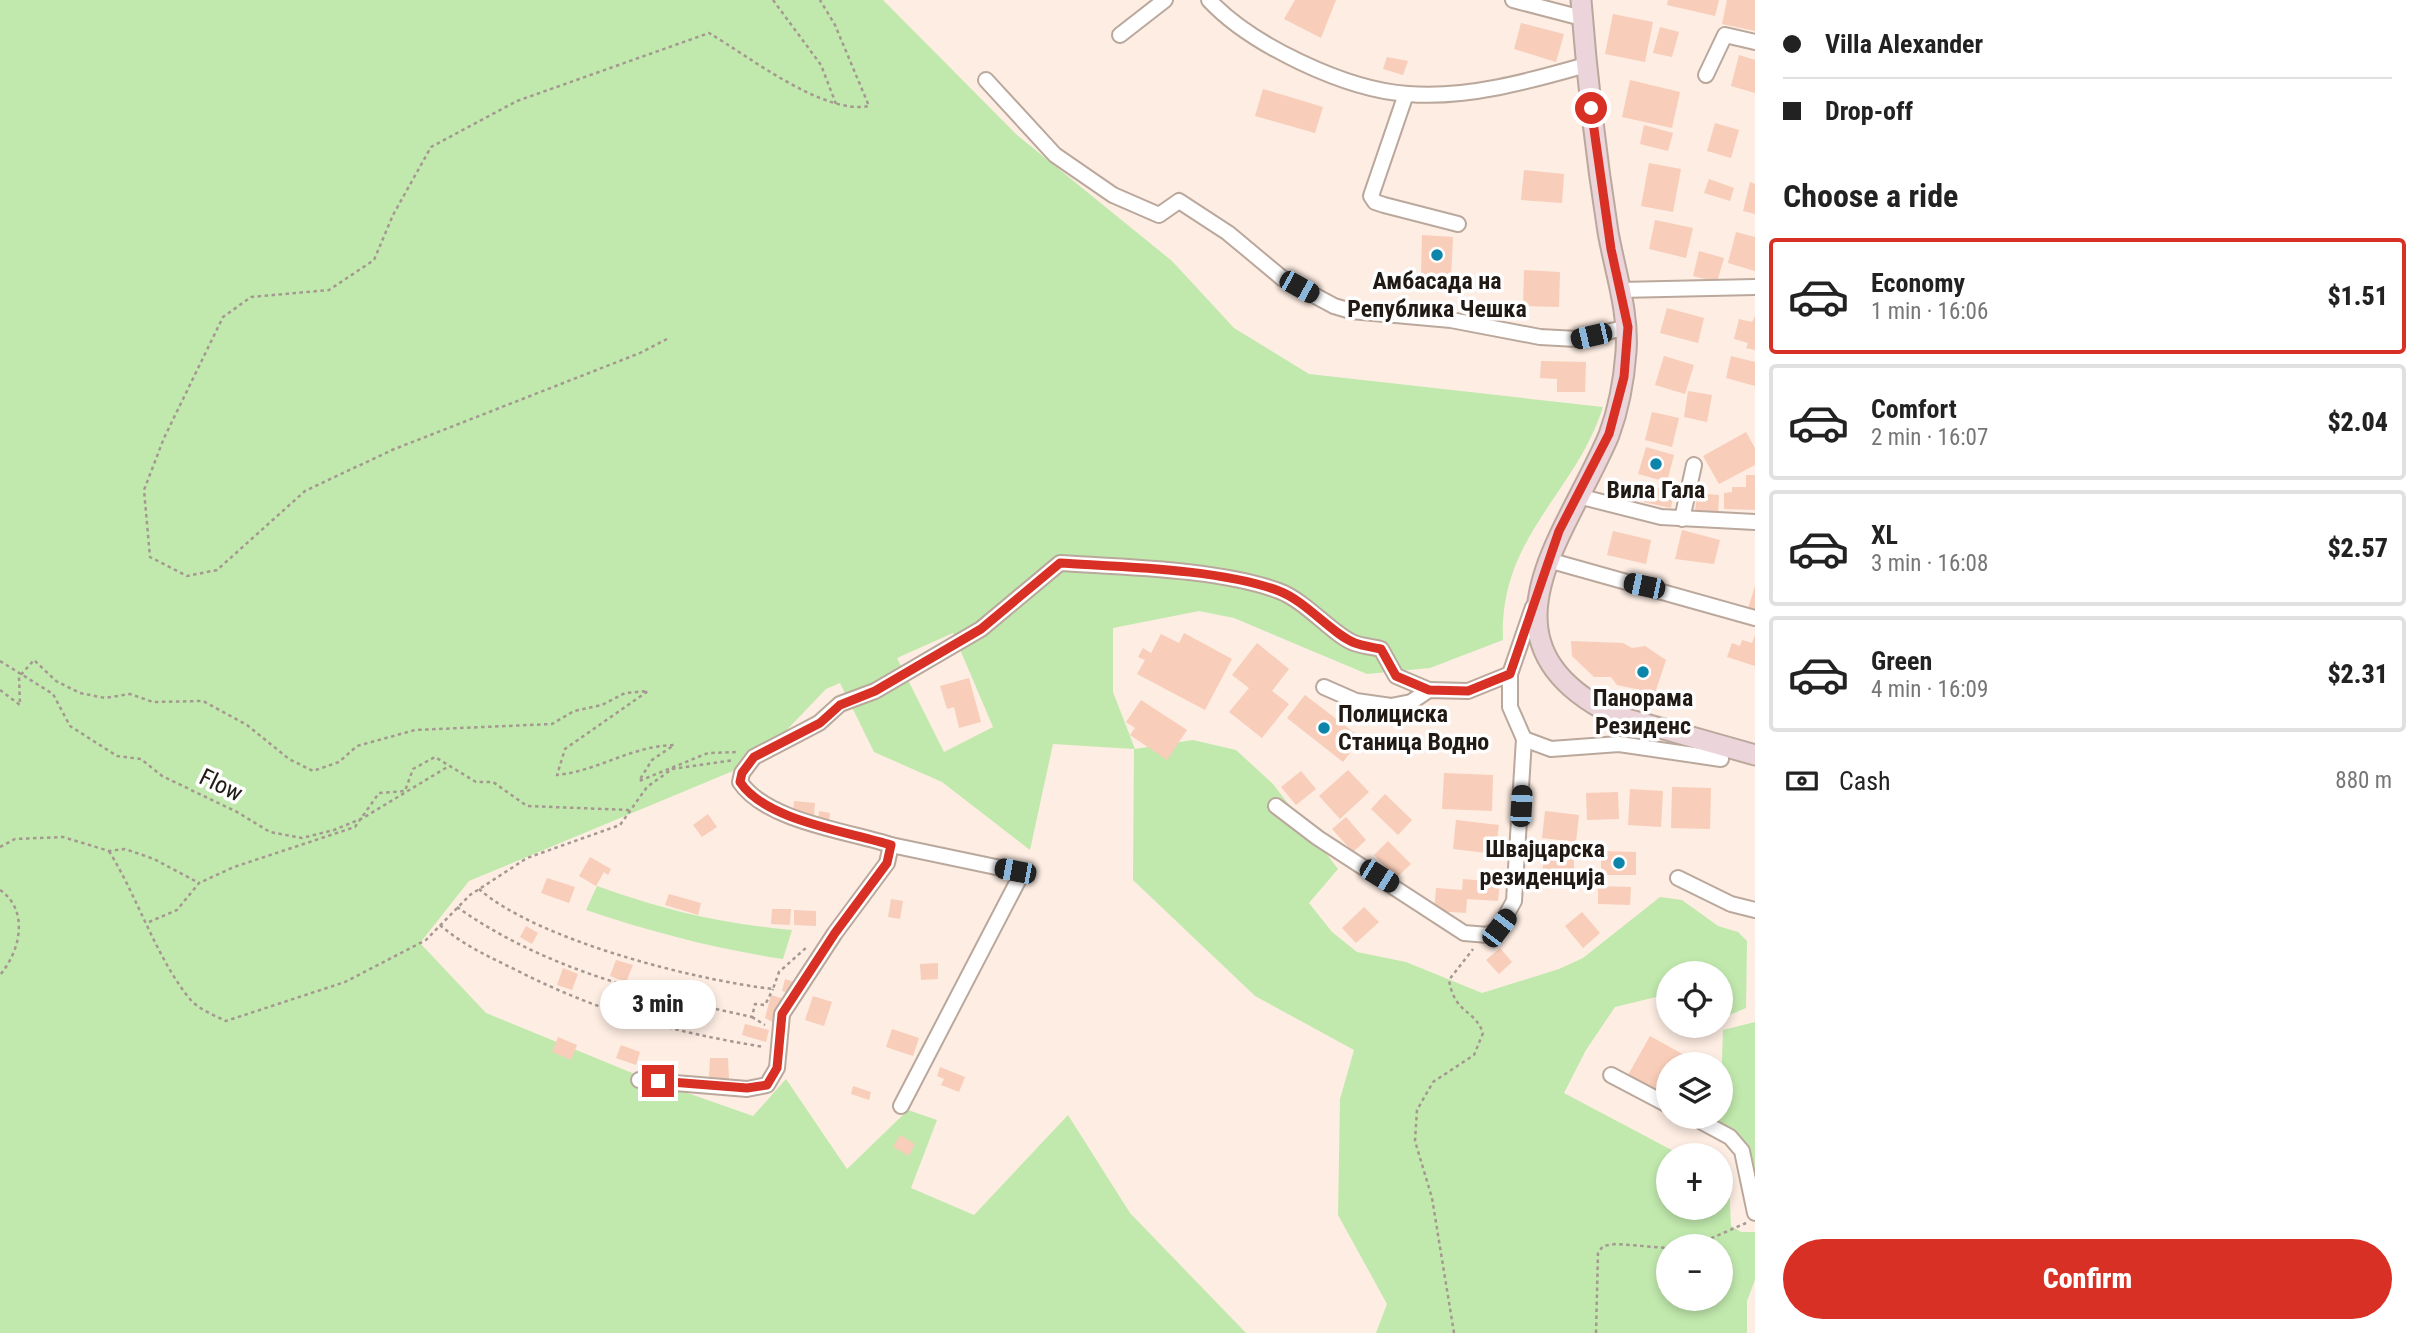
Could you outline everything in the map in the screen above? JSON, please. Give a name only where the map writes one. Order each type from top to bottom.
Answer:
[{"type":"street","points":[[1120,35],[1165,0]]},
{"type":"street","points":[[1209,0],[1226,18],[1292,59],[1353,81],[1406,94],[1451,94],[1586,65]]},
{"type":"street","points":[[1276,806],[1318,838],[1464,933],[1488,935],[1499,928],[1514,901],[1524,739],[1510,707],[1510,674],[1548,560],[1609,434],[1618,404],[1628,327],[1596,152],[1582,9],[1513,0]]},
{"type":"street","points":[[1706,75],[1725,35],[1755,41]]},
{"type":"street","points":[[986,80],[1055,155],[1114,195],[1159,215],[1179,201],[1228,233],[1282,278],[1334,306],[1351,311],[1451,320],[1540,337],[1577,339],[1628,327]]},
{"type":"street","points":[[1406,94],[1371,196],[1375,202],[1458,224]]},
{"type":"street","points":[[1620,290],[1755,288]]},
{"type":"street","points":[[1682,519],[1694,465]]},
{"type":"street","points":[[1578,496],[1661,517],[1755,522]]},
{"type":"street","points":[[1548,560],[1755,618]]},
{"type":"street","points":[[901,1106],[1021,875],[1015,871],[891,845],[779,811],[749,796],[740,782],[742,773],[754,757],[820,723],[840,705],[875,691],[981,629],[1060,563],[1175,572],[1244,582],[1280,591],[1319,615],[1352,642],[1381,649],[1396,676],[1429,690],[1468,691],[1510,674]]},
{"type":"street","points":[[1538,594],[1536,624],[1542,648],[1558,675],[1577,694],[1615,715],[1755,755]]},
{"type":"street","points":[[1324,687],[1356,701],[1391,706],[1410,702],[1429,690]]},
{"type":"street","points":[[1524,739],[1551,748],[1619,744],[1721,759]]},
{"type":"street","points":[[639,1080],[747,1088],[767,1085],[777,1068],[782,1014],[835,933],[887,863],[891,845]]},
{"type":"street","points":[[1678,878],[1731,904],[1755,910]]},
{"type":"street","points":[[1611,1075],[1656,1099]]},
{"type":"street","points":[[1716,1129],[1730,1136],[1742,1151],[1755,1213]]},
{"type":"path","points":[[773,0],[821,65],[836,104]]},
{"type":"path","points":[[667,339],[640,353],[391,450],[305,491],[217,570],[187,576],[149,557],[145,490],[164,438],[223,317],[251,297],[329,290],[374,260],[393,215],[431,147],[517,102],[709,33],[815,98],[855,109],[869,106],[835,25],[820,0]]},
{"type":"path","points":[[0,690],[20,705],[22,674],[34,660],[55,681],[80,692],[105,698],[130,694],[153,702],[177,699],[204,701],[224,715],[247,725],[289,760],[313,771],[339,762],[357,746],[415,730],[552,724],[574,711],[602,705],[625,693],[648,691],[582,734],[565,749],[557,775],[581,773],[603,761],[650,746],[674,745],[652,760],[639,781],[708,753],[768,749]]},
{"type":"path","name":"Flow","points":[[0,661],[52,694],[70,726],[117,756],[141,759],[162,776],[237,812],[270,832],[302,838],[334,830],[360,820],[449,766]]},
{"type":"path","points":[[147,922],[177,910],[199,883],[234,867],[355,827],[379,793],[405,791],[413,769],[435,757],[475,782],[493,782],[527,806],[629,810]]},
{"type":"path","points":[[109,851],[130,884],[147,922],[190,999],[226,1021],[345,982],[426,940],[457,907],[479,889],[527,858],[620,825],[647,787],[672,769],[754,757]]},
{"type":"path","points":[[0,847],[15,839],[63,836],[109,851],[125,849],[154,859],[199,883]]},
{"type":"path","points":[[479,889],[496,905],[529,922],[594,946],[707,978],[773,989]]},
{"type":"path","points":[[0,890],[11,898],[18,913],[20,932],[7,967],[0,975]]},
{"type":"path","points":[[457,907],[516,944],[578,969],[648,993],[752,1017],[772,1032]]},
{"type":"path","points":[[440,925],[460,943],[553,990],[616,1014],[649,1025],[754,1046],[765,1047],[768,1040]]},
{"type":"path","points":[[1454,1333],[1432,1198],[1415,1141],[1417,1110],[1433,1082],[1474,1055],[1483,1033],[1479,1022],[1461,1009],[1452,997],[1449,980],[1464,957],[1488,935]]},
{"type":"path","points":[[752,1017],[755,1004],[765,1005],[779,972],[809,945]]},
{"type":"path","points":[[1720,1234],[1755,1219]]},
{"type":"path","points":[[1596,1333],[1598,1253],[1602,1246],[1656,1248]]},
{"type":"green space","points":[[0,0],[883,0],[1017,135],[1172,261],[1234,328],[1309,374],[1603,407],[1575,466],[1541,518],[1513,572],[1505,604],[1503,640],[1430,668],[1367,674],[1234,618],[1199,611],[1113,628],[1113,692],[1135,749],[1193,740],[1236,750],[1273,784],[1338,869],[1309,903],[1332,932],[1357,952],[1406,962],[1482,993],[1559,969],[1583,958],[1660,897],[1682,900],[1718,926],[1738,932],[1747,941],[1746,1008],[1733,1014],[1733,961],[1656,961],[1656,997],[1615,1007],[1586,1050],[1564,1093],[1658,1143],[1656,1143],[1656,1220],[1731,1220],[1731,1226],[1741,1232],[1755,1232],[1755,1280],[1747,1301],[1747,1333],[1376,1333],[1387,1304],[1338,1215],[1340,1099],[1354,1050],[1255,996],[1133,880],[1134,749],[1053,744],[1030,850],[942,782],[874,752],[840,683],[826,689],[757,761],[469,881],[420,943],[486,1013],[642,1077],[753,1116],[786,1079],[847,1169],[908,1110],[937,1120],[911,1188],[974,1215],[1068,1115],[1130,1213],[1246,1333],[0,1333]],"holes":[[[953,633],[993,727],[944,752],[897,658]]]},
{"type":"green space","points":[[597,886],[693,915],[792,930],[783,959],[708,945],[586,910]]},
{"type":"green space","points":[[1755,1022],[1755,1172],[1744,1144],[1729,1129],[1733,1129],[1733,1052],[1722,1052],[1723,1038],[1733,1038],[1733,1028]]},
{"type":"building","points":[[1295,0],[1336,0],[1321,38],[1284,19]]},
{"type":"building","points":[[1668,0],[1719,0],[1715,16],[1667,5]]},
{"type":"building","points":[[1727,0],[1755,0],[1755,31],[1722,24]]},
{"type":"building","points":[[1613,14],[1653,22],[1645,62],[1605,54]]},
{"type":"building","points":[[1521,23],[1564,34],[1556,62],[1514,49]]},
{"type":"building","points":[[1660,27],[1679,32],[1672,57],[1653,53]]},
{"type":"building","points":[[1739,55],[1755,60],[1755,93],[1731,86]]},
{"type":"building","points":[[1387,57],[1408,61],[1403,75],[1383,69]]},
{"type":"building","points":[[1630,80],[1680,92],[1672,128],[1622,117]]},
{"type":"building","points":[[1263,89],[1323,107],[1315,133],[1255,116]]},
{"type":"building","points":[[1715,123],[1739,130],[1731,158],[1707,151]]},
{"type":"building","points":[[1644,125],[1673,133],[1668,151],[1640,144]]},
{"type":"building","points":[[1649,163],[1681,169],[1673,212],[1641,206]]},
{"type":"building","points":[[1524,170],[1564,174],[1562,203],[1521,200]]},
{"type":"building","points":[[1709,179],[1734,188],[1730,201],[1704,193]]},
{"type":"building","points":[[1750,182],[1755,184],[1755,214],[1743,211]]},
{"type":"building","points":[[1655,220],[1693,228],[1686,258],[1649,249]]},
{"type":"building","points":[[1736,232],[1755,237],[1755,271],[1728,263]]},
{"type":"building","name":"Амбасада на Република Чешка","points":[[1422,235],[1453,237],[1451,276],[1421,274]]},
{"type":"building","points":[[1699,251],[1724,258],[1717,282],[1693,276]]},
{"type":"building","points":[[1524,270],[1560,272],[1559,307],[1523,306]]},
{"type":"building","points":[[1667,308],[1704,318],[1698,343],[1660,333]]},
{"type":"building","points":[[1755,316],[1755,350],[1746,348],[1748,343],[1734,339],[1739,319],[1752,322]]},
{"type":"building","points":[[1664,356],[1694,365],[1685,394],[1655,385]]},
{"type":"building","points":[[1731,356],[1755,362],[1755,386],[1726,378]]},
{"type":"building","points":[[1541,361],[1586,362],[1585,392],[1557,392],[1557,379],[1540,378]]},
{"type":"building","points":[[1688,391],[1712,395],[1707,422],[1684,417]]},
{"type":"building","points":[[1652,412],[1679,418],[1672,447],[1645,440]]},
{"type":"building","points":[[1746,432],[1755,448],[1755,465],[1719,484],[1703,456]]},
{"type":"building","name":"Вила Гала","points":[[1646,447],[1674,455],[1667,482],[1638,474]]},
{"type":"building","points":[[1746,475],[1755,475],[1755,510],[1724,509],[1724,493],[1732,492],[1732,487],[1746,487]]},
{"type":"building","points":[[1632,483],[1674,491],[1671,508],[1629,499]]},
{"type":"building","points":[[1697,493],[1719,495],[1718,514],[1695,512]]},
{"type":"building","points":[[1682,530],[1720,540],[1714,564],[1675,559]]},
{"type":"building","points":[[1613,531],[1651,540],[1646,564],[1607,555]]},
{"type":"building","points":[[1755,586],[1755,614],[1747,612]]},
{"type":"building","points":[[1184,633],[1232,659],[1205,710],[1137,674],[1145,660],[1138,657],[1143,648],[1151,653],[1161,634],[1179,643]]},
{"type":"building","points":[[1755,635],[1755,666],[1727,657],[1732,643],[1740,646],[1742,640],[1752,643]]},
{"type":"building","points":[[1571,641],[1623,643],[1632,648],[1645,646],[1666,660],[1655,693],[1617,685],[1611,677],[1594,677],[1572,656]]},
{"type":"building","points":[[1257,643],[1289,669],[1272,691],[1289,704],[1262,738],[1229,712],[1249,688],[1232,675]]},
{"type":"building","points":[[969,678],[981,722],[959,728],[954,707],[947,709],[940,686]]},
{"type":"building","name":"Полициска Станица Водно","points":[[1305,695],[1361,738],[1343,762],[1287,718]]},
{"type":"building","points":[[1141,700],[1187,730],[1167,760],[1130,735],[1135,728],[1126,722]]},
{"type":"building","points":[[1348,770],[1369,792],[1340,819],[1319,796]]},
{"type":"building","points":[[1301,771],[1316,789],[1296,805],[1281,787]]},
{"type":"building","points":[[1444,773],[1493,775],[1492,811],[1442,809]]},
{"type":"building","points":[[1672,787],[1711,788],[1710,829],[1671,828]]},
{"type":"building","points":[[1630,789],[1663,791],[1661,827],[1628,825]]},
{"type":"building","points":[[1618,792],[1619,819],[1587,820],[1586,793]]},
{"type":"building","points":[[1385,794],[1412,820],[1398,835],[1371,809]]},
{"type":"building","points":[[794,801],[815,803],[814,815],[793,813]]},
{"type":"building","points":[[819,811],[830,813],[829,822],[818,821]]},
{"type":"building","points":[[1545,811],[1579,815],[1576,842],[1542,838]]},
{"type":"building","points":[[708,814],[717,827],[702,837],[693,825]]},
{"type":"building","points":[[1346,817],[1366,840],[1353,852],[1332,829]]},
{"type":"building","points":[[1456,820],[1499,825],[1495,854],[1453,849]]},
{"type":"building","points":[[1388,841],[1411,864],[1396,878],[1374,855]]},
{"type":"building","name":"Швајцарска резиденција","points":[[1601,851],[1636,852],[1636,875],[1601,875]]},
{"type":"building","points":[[590,857],[611,869],[608,875],[604,872],[596,886],[579,876]]},
{"type":"building","points":[[1543,857],[1574,857],[1574,880],[1543,880]]},
{"type":"building","points":[[547,878],[575,887],[569,903],[541,893]]},
{"type":"building","points":[[1463,879],[1500,882],[1498,901],[1467,899],[1466,913],[1434,911],[1436,888],[1462,890]]},
{"type":"building","points":[[1598,886],[1631,887],[1630,905],[1598,904]]},
{"type":"building","points":[[669,894],[701,903],[698,915],[665,905]]},
{"type":"building","points":[[891,899],[903,901],[900,919],[888,917]]},
{"type":"building","points":[[1364,907],[1379,922],[1356,943],[1342,928]]},
{"type":"building","points":[[772,909],[791,909],[790,925],[771,924]]},
{"type":"building","points":[[794,910],[816,911],[816,926],[794,925]]},
{"type":"building","points":[[1582,912],[1600,933],[1583,948],[1565,926]]},
{"type":"building","points":[[526,926],[538,933],[532,944],[520,937]]},
{"type":"building","points":[[1500,948],[1512,962],[1499,974],[1486,960]]},
{"type":"building","points":[[616,960],[633,965],[626,982],[610,976]]},
{"type":"building","points":[[938,963],[938,979],[921,980],[920,964]]},
{"type":"building","points":[[563,968],[578,974],[572,990],[557,985]]},
{"type":"building","points":[[785,979],[795,982],[792,994],[782,991]]},
{"type":"building","points":[[771,995],[788,1000],[774,1023],[765,1018]]},
{"type":"building","points":[[813,996],[832,1002],[824,1026],[805,1020]]},
{"type":"building","points":[[745,1024],[769,1030],[766,1042],[742,1035]]},
{"type":"building","points":[[892,1029],[919,1038],[913,1056],[886,1047]]},
{"type":"building","points":[[1650,1036],[1679,1052],[1656,1052],[1656,1091],[1628,1075]]},
{"type":"building","points":[[558,1037],[577,1045],[571,1060],[552,1052]]},
{"type":"building","points":[[621,1045],[640,1052],[636,1065],[616,1058]]},
{"type":"building","points":[[710,1058],[728,1058],[729,1079],[709,1078]]},
{"type":"building","points":[[940,1067],[965,1077],[959,1092],[941,1085],[944,1079],[937,1076]]},
{"type":"building","points":[[853,1086],[871,1092],[869,1100],[851,1094]]},
{"type":"building","points":[[900,1135],[915,1144],[909,1156],[893,1147]]},
{"type":"place","name":"Амбасада на Република Чешка","points":[[1437,255]]},
{"type":"place","name":"Вила Гала","points":[[1656,464]]},
{"type":"place","name":"Панорама Резиденс","points":[[1643,672]]},
{"type":"place","name":"Полициска Станица Водно","points":[[1324,728]]},
{"type":"place","name":"Швајцарска резиденција","points":[[1619,863]]},
{"type":"route","points":[[658,1081],[747,1088],[767,1085],[777,1068],[782,1014],[835,933],[887,863],[891,845],[779,811],[749,796],[740,782],[742,773],[754,757],[820,723],[840,705],[875,691],[930,656],[981,629],[1060,563],[1175,572],[1244,582],[1280,591],[1319,615],[1352,642],[1381,649],[1396,676],[1429,690],[1468,691],[1510,674],[1559,531],[1609,434],[1624,377],[1628,327],[1611,249],[1591,108]]}]
